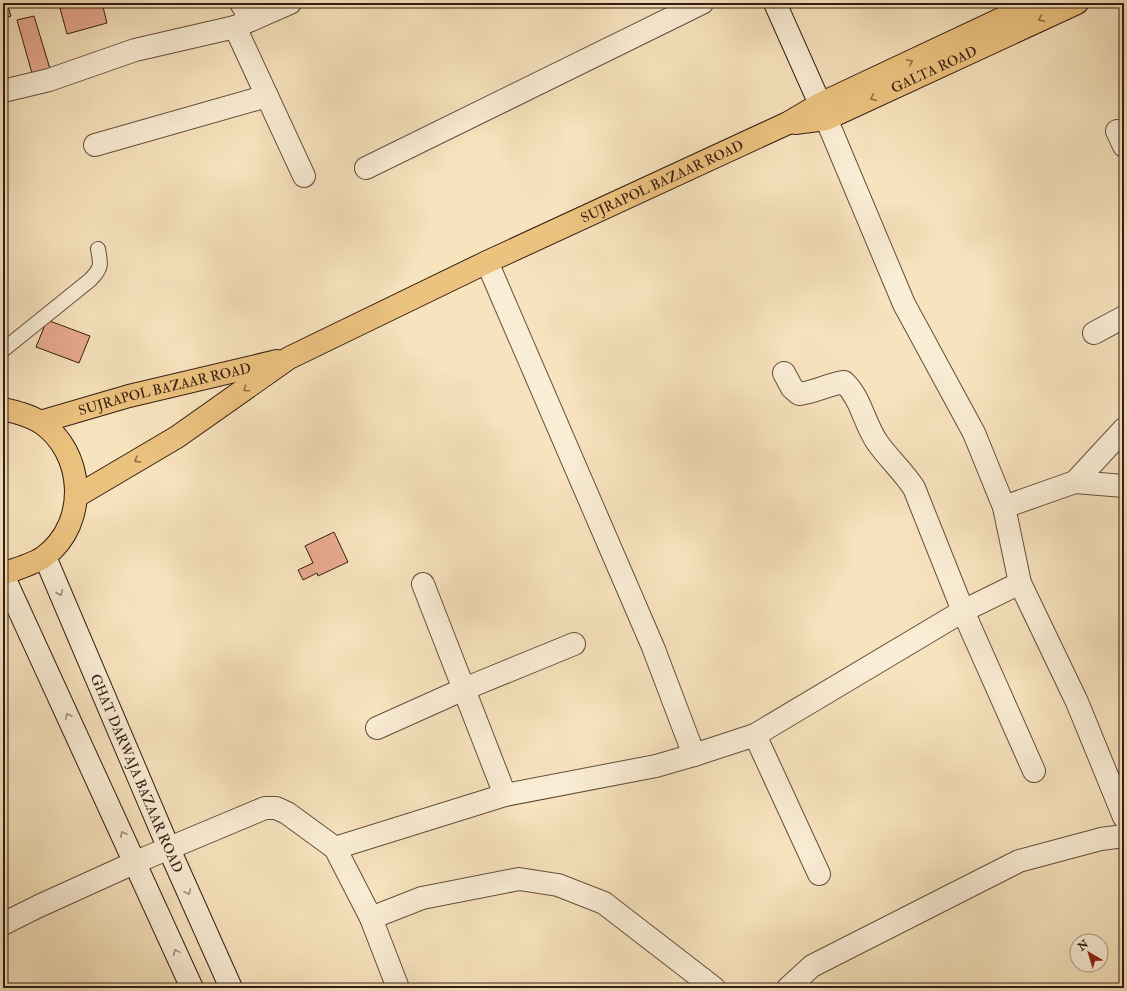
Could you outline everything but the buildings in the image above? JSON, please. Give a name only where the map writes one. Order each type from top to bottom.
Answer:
[{"type":"main road","name":"SUJRAPOL BAZAAR ROAD","points":[[77,496],[177,437],[289,358],[487,262],[788,123],[823,112],[1035,3]]},
{"type":"main road","name":"GALTA ROAD","points":[[823,112],[1077,3]]},
{"type":"main road","name":"SUJRAPOL BAZAAR ROAD","points":[[40,422],[129,396],[289,358]]},
{"type":"main road","points":[[3,409],[19,412],[40,422],[58,437],[70,457],[77,480],[77,496],[72,519],[62,540],[45,557],[3,574]]},
{"type":"street","points":[[3,91],[49,80],[134,50],[290,3]]},
{"type":"street","points":[[366,168],[702,3]]},
{"type":"street","points":[[776,3],[904,304],[974,433],[1004,507],[1020,584],[1077,702],[1124,817]]},
{"type":"street","points":[[242,17],[267,96],[304,176]]},
{"type":"street","points":[[95,145],[267,96]]},
{"type":"street","points":[[487,262],[654,647],[694,755]]},
{"type":"street","points":[[1094,333],[1124,317]]},
{"type":"street","points":[[784,373],[792,388],[799,394],[808,393],[834,383],[844,382],[852,389],[876,441],[905,474],[914,488],[963,611],[1034,770]]},
{"type":"street","points":[[1075,482],[1124,429]]},
{"type":"street","points":[[1004,507],[1075,482],[1124,486]]},
{"type":"street","name":"GHAT DARWAJA BAZAAR ROAD","points":[[45,557],[169,848],[231,988]]},
{"type":"street","points":[[3,574],[136,862],[192,988]]},
{"type":"street","points":[[423,584],[505,795]]},
{"type":"street","points":[[335,848],[505,795],[656,766],[755,735],[963,611],[1020,584]]},
{"type":"street","points":[[377,728],[464,689],[574,644]]},
{"type":"street","points":[[755,735],[819,874]]},
{"type":"street","points":[[3,924],[136,862],[265,808],[276,808],[287,813],[335,848],[371,918],[398,988]]},
{"type":"street","points":[[788,988],[812,966],[1019,861],[1101,839],[1124,836]]},
{"type":"street","points":[[371,918],[422,898],[519,879],[558,885],[604,903],[714,988]]},
{"type":"lane","points":[[3,350],[90,280],[99,270],[101,263],[98,249]]}]
